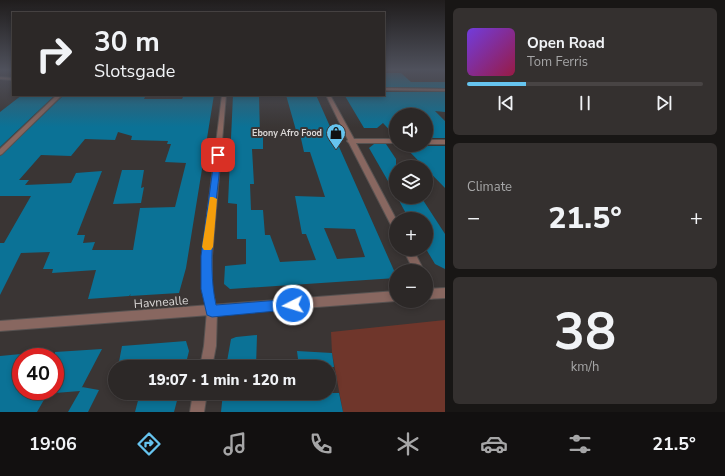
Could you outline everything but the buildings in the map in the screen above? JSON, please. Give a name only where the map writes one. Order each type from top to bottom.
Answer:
[{"type":"street","points":[[398,89],[445,90]]},
{"type":"street","points":[[0,153],[59,96]]},
{"type":"street","points":[[207,360],[210,346],[212,311],[207,289],[207,256],[224,96]]},
{"type":"street","points":[[328,96],[350,141],[389,214]]},
{"type":"street","points":[[350,141],[389,142]]},
{"type":"street","points":[[433,142],[445,142]]},
{"type":"street","points":[[433,294],[445,293]]},
{"type":"street","name":"Havnealle","points":[[0,326],[389,297]]},
{"type":"street","points":[[197,412],[199,400]]},
{"type":"shaded area","points":[[445,320],[445,412],[343,412],[336,374],[336,360],[333,360],[332,353],[331,332]]},
{"type":"slow traffic","points":[[208,247],[213,199]]},
{"type":"place","name":"Ebony Afro Food","points":[[336,150]]},
{"type":"route","points":[[218,155],[207,256],[207,289],[212,311],[293,305]]}]
